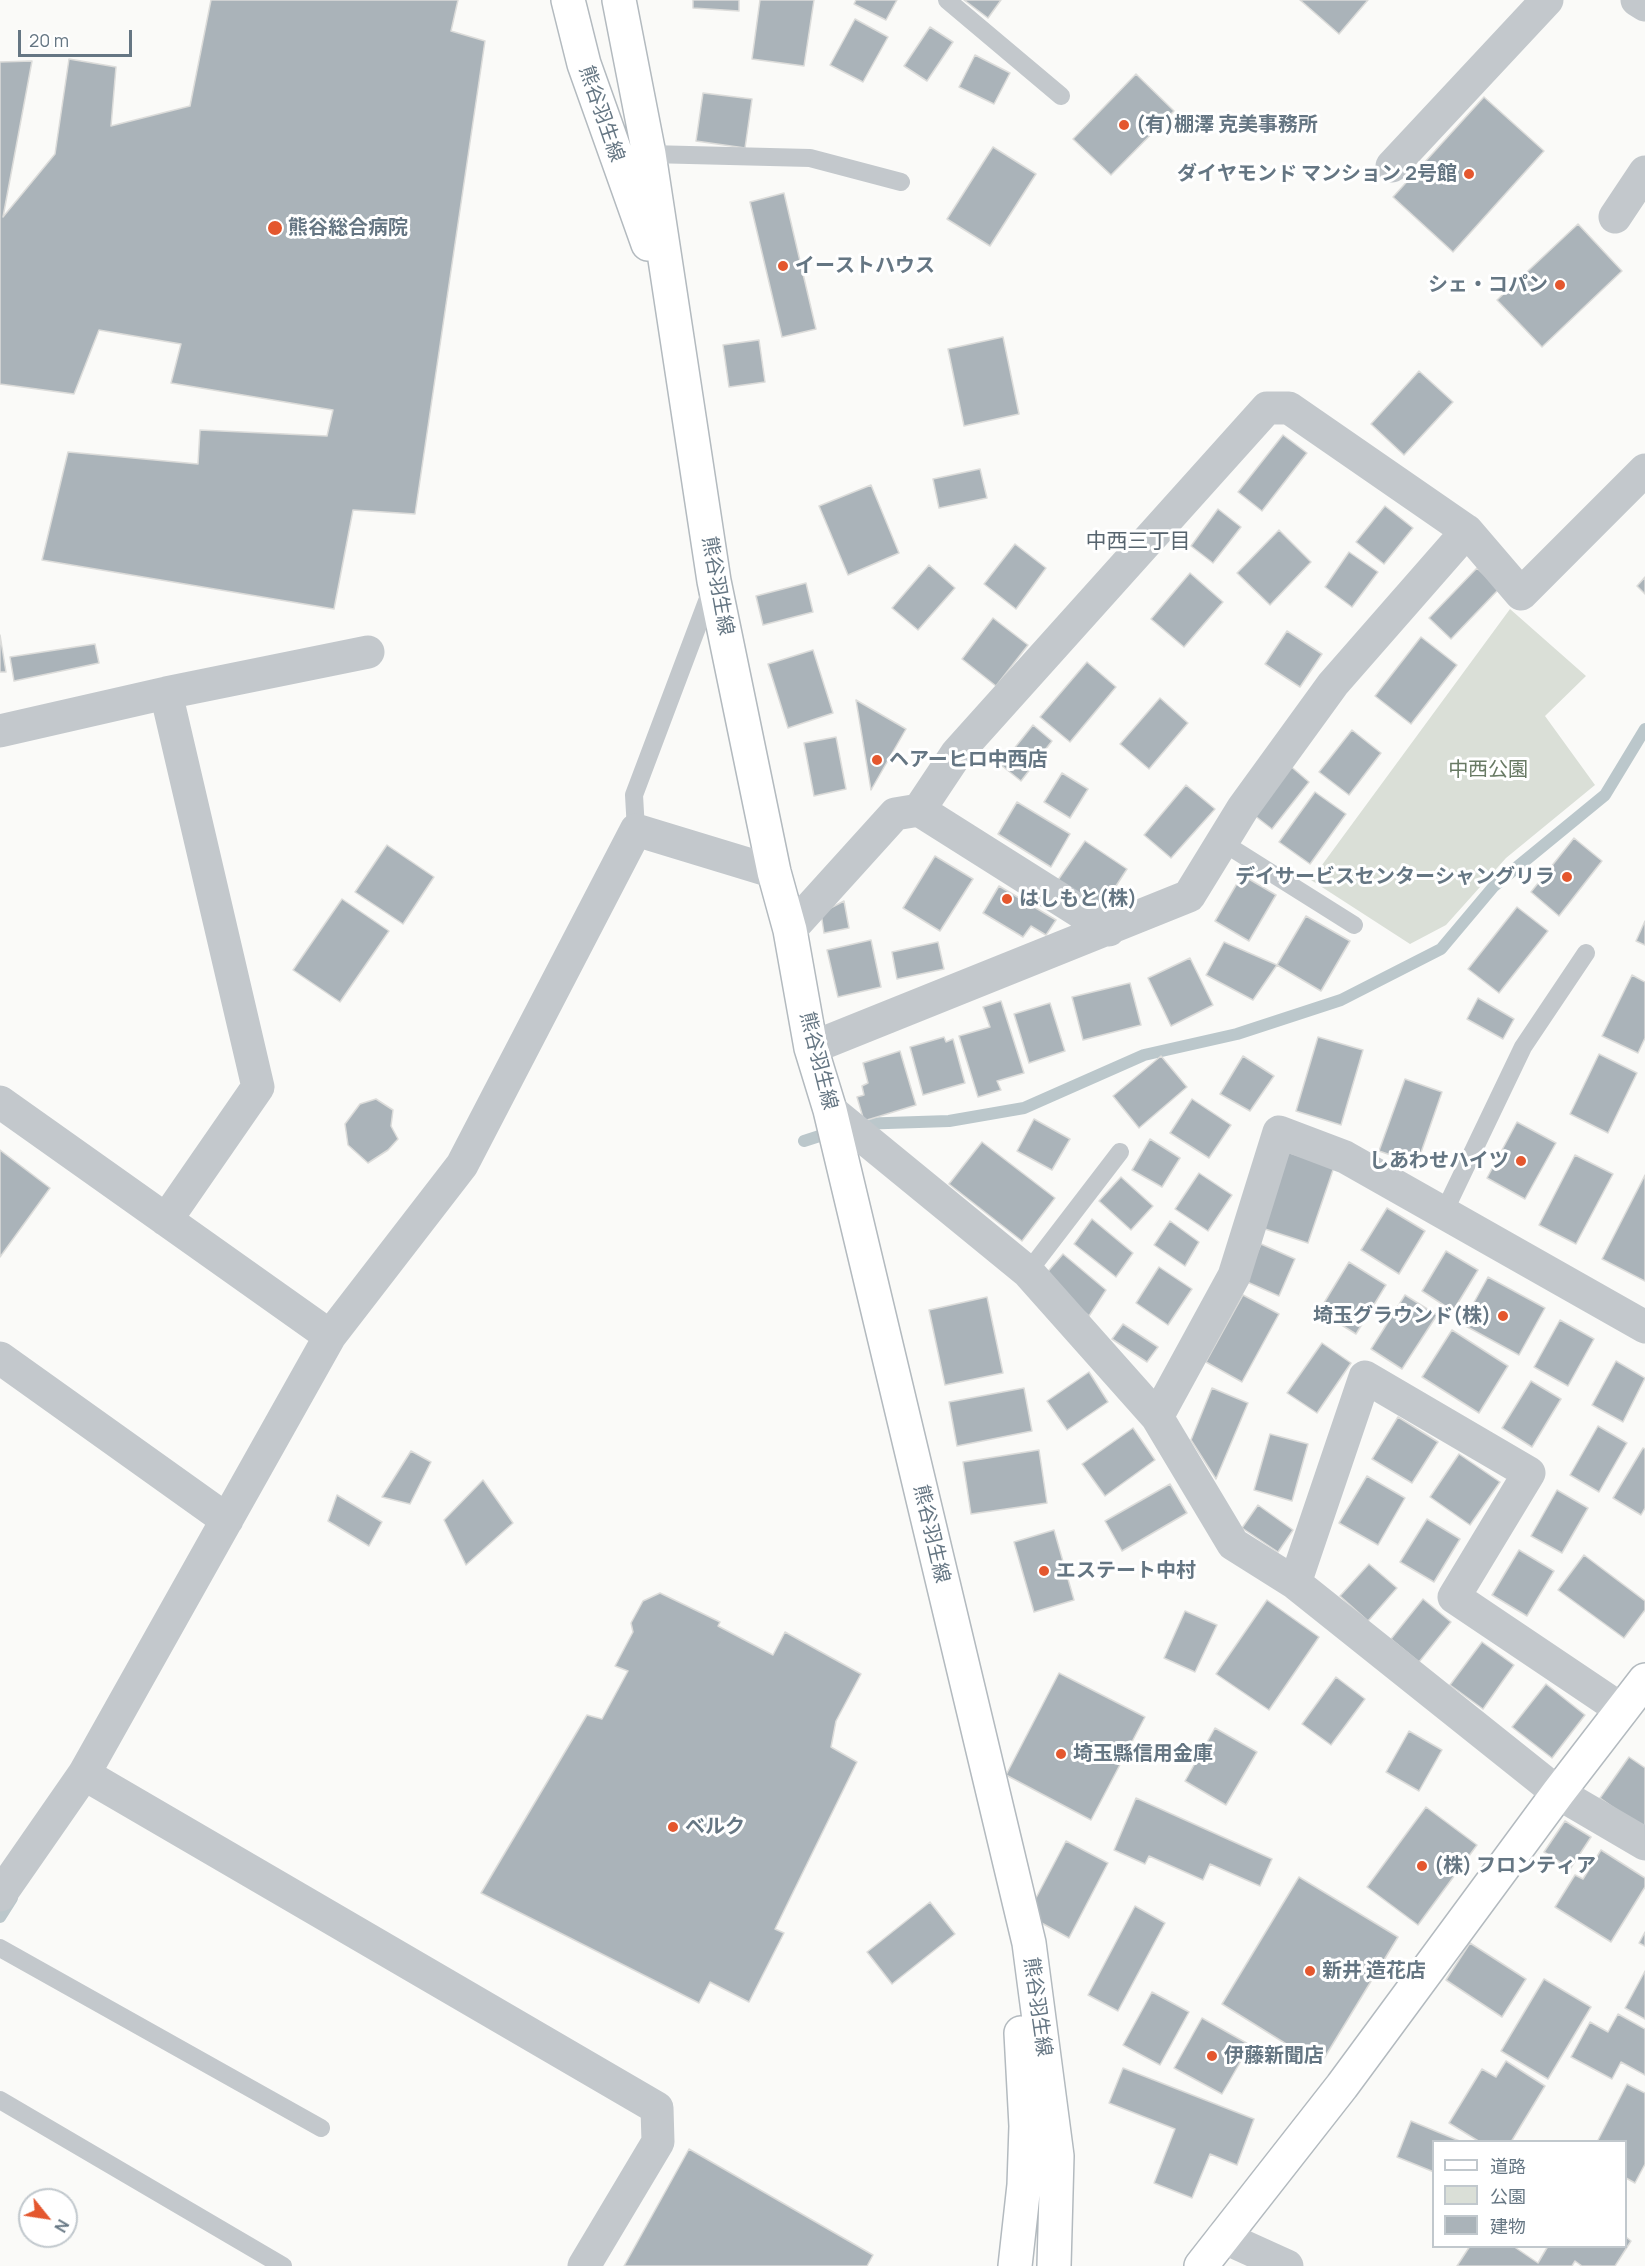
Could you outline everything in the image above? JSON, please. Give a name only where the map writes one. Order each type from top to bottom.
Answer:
[{"type":"main road","name":"熊谷羽生線","points":[[568,0],[584,64],[657,270],[687,400]]},
{"type":"main road","name":"熊谷羽生線","points":[[619,0],[649,154],[714,581],[774,872],[790,930],[811,1048],[830,1110],[850,1139],[975,1717],[1029,1943],[1057,2156],[1054,2266]]},
{"type":"main road","points":[[1201,2266],[1342,2086],[1558,1793],[1645,1680]]},
{"type":"main road","name":"熊谷羽生線","points":[[975,1717],[1013,1934],[1022,2048],[1024,2186],[1015,2266]]},
{"type":"street","points":[[1392,166],[1547,0]]},
{"type":"street","points":[[1637,0],[1645,5]]},
{"type":"street","points":[[1615,217],[1645,172]]},
{"type":"street","points":[[919,810],[957,753],[1267,408],[1289,408],[1467,531],[1521,594],[1645,470]]},
{"type":"street","points":[[811,1048],[1189,896],[1242,808],[1333,684],[1467,531]]},
{"type":"street","points":[[0,731],[166,693],[368,652]]},
{"type":"street","points":[[166,693],[258,1087],[166,1220]]},
{"type":"street","points":[[790,930],[895,814],[919,810],[1109,930]]},
{"type":"street","points":[[0,1896],[94,1780],[227,1520],[330,1336],[462,1165],[636,830],[774,872]]},
{"type":"street","points":[[0,1102],[330,1336]]},
{"type":"street","points":[[1157,1417],[1234,1276],[1279,1132],[1346,1158],[1645,1327]]},
{"type":"street","points":[[850,1139],[1028,1272],[1157,1417],[1233,1544],[1295,1583],[1558,1793],[1645,1844]]},
{"type":"street","points":[[0,1358],[227,1520]]},
{"type":"street","points":[[1295,1583],[1365,1377],[1529,1473],[1454,1597],[1622,1710]]},
{"type":"street","points":[[94,1780],[657,2108],[658,2142],[584,2266]]},
{"type":"street","points":[[1025,2151],[1057,2156]]},
{"type":"street","points":[[1223,2237],[1287,2266]]},
{"type":"lane","points":[[947,0],[1061,96]]},
{"type":"lane","points":[[649,154],[810,158],[901,182]]},
{"type":"lane","points":[[636,830],[634,795],[714,581]]},
{"type":"lane","points":[[1222,842],[1354,925]]},
{"type":"lane","points":[[1444,1212],[1523,1047],[1586,953]]},
{"type":"lane","points":[[1028,1272],[1120,1152]]},
{"type":"lane","points":[[0,1948],[321,2128]]},
{"type":"lane","points":[[0,2100],[283,2266]]},
{"type":"green space","name":"中西公園","points":[[1510,609],[1586,676],[1545,716],[1595,785],[1506,858],[1446,925],[1410,944],[1311,880]]},
{"type":"building","points":[[211,0],[458,0],[451,31],[485,41],[415,514],[353,510],[334,609],[42,560],[68,452],[198,464],[200,430],[327,436],[333,410],[171,383],[181,344],[99,330],[74,394],[0,384],[0,62],[32,61],[3,217],[55,154],[69,59],[116,67],[111,126],[190,106]]},
{"type":"building","points":[[693,0],[739,0],[739,11],[693,8]]},
{"type":"building","points":[[760,0],[814,0],[804,66],[752,59]]},
{"type":"building","points":[[856,0],[897,0],[886,20],[854,4]]},
{"type":"building","points":[[964,0],[1001,0],[988,18]]},
{"type":"building","points":[[1300,0],[1368,0],[1339,34]]},
{"type":"building","points":[[855,19],[888,37],[863,82],[830,65]]},
{"type":"building","points":[[930,27],[953,42],[927,81],[904,66]]},
{"type":"building","points":[[975,55],[1010,73],[994,104],[959,87]]},
{"type":"building","name":"(有)棚澤 克美事務所","points":[[1136,74],[1174,111],[1111,175],[1073,139]]},
{"type":"building","points":[[703,93],[752,99],[745,148],[696,141]]},
{"type":"building","name":"ダイヤモンド マンション 2号館","points":[[1484,97],[1544,151],[1453,252],[1393,197]]},
{"type":"building","points":[[993,147],[1036,174],[990,246],[947,219]]},
{"type":"building","name":"イーストハウス","points":[[784,193],[816,329],[782,337],[750,202]]},
{"type":"building","name":"シェ・コパン","points":[[1578,224],[1622,271],[1542,347],[1497,300]]},
{"type":"building","points":[[1003,337],[1019,414],[964,426],[948,349]]},
{"type":"building","points":[[759,340],[765,382],[729,387],[723,345]]},
{"type":"building","points":[[1419,371],[1453,402],[1404,455],[1371,424]]},
{"type":"building","points":[[1283,435],[1307,453],[1262,511],[1238,492]]},
{"type":"building","points":[[980,469],[987,498],[939,508],[933,479]]},
{"type":"building","points":[[871,485],[899,553],[848,575],[819,506]]},
{"type":"building","points":[[1385,506],[1413,528],[1384,564],[1356,542]]},
{"type":"building","points":[[1218,509],[1241,527],[1213,563],[1191,546]]},
{"type":"building","points":[[1279,530],[1311,562],[1270,605],[1237,573]]},
{"type":"building","points":[[1015,544],[1046,568],[1016,609],[984,584]]},
{"type":"building","points":[[1349,552],[1378,572],[1352,607],[1325,587]]},
{"type":"building","points":[[929,565],[955,588],[918,630],[892,608]]},
{"type":"building","points":[[1477,568],[1499,589],[1451,639],[1429,618]]},
{"type":"building","points":[[1190,573],[1223,602],[1184,647],[1151,619]]},
{"type":"building","points":[[1645,577],[1645,594],[1637,586]]},
{"type":"building","points":[[806,583],[813,612],[763,625],[756,596]]},
{"type":"building","points":[[993,618],[1028,645],[996,686],[962,659]]},
{"type":"building","points":[[1287,631],[1322,654],[1300,687],[1265,664]]},
{"type":"building","points":[[0,635],[6,672],[0,672]]},
{"type":"building","points":[[1421,637],[1457,665],[1411,724],[1375,696]]},
{"type":"building","points":[[95,644],[99,663],[14,681],[10,657]]},
{"type":"building","points":[[813,650],[833,713],[788,728],[768,664]]},
{"type":"building","points":[[1087,662],[1116,687],[1070,742],[1040,717]]},
{"type":"building","points":[[1160,698],[1188,723],[1149,769],[1120,744]]},
{"type":"building","name":"ヘアーヒロ中西店","points":[[856,700],[906,729],[871,790]]},
{"type":"building","points":[[1033,725],[1052,741],[1021,781],[1001,765]]},
{"type":"building","points":[[1352,730],[1381,753],[1349,795],[1319,772]]},
{"type":"building","points":[[836,737],[846,789],[814,796],[804,743]]},
{"type":"building","points":[[1288,764],[1309,782],[1272,829],[1250,812]]},
{"type":"building","points":[[1062,773],[1088,789],[1070,818],[1044,802]]},
{"type":"building","points":[[1186,785],[1215,809],[1171,858],[1144,835]]},
{"type":"building","points":[[1315,792],[1346,814],[1310,864],[1279,842]]},
{"type":"building","points":[[1017,802],[1070,834],[1051,867],[998,834]]},
{"type":"building","name":"デイサービスセンターシャングリラ","points":[[1574,838],[1602,861],[1559,916],[1531,892]]},
{"type":"building","points":[[1085,841],[1127,869],[1101,909],[1058,880]]},
{"type":"building","points":[[387,845],[434,877],[403,924],[355,892]]},
{"type":"building","points":[[935,856],[973,879],[940,931],[903,908]]},
{"type":"building","points":[[1242,875],[1276,895],[1249,941],[1215,921]]},
{"type":"building","name":"はしもと(株)","points":[[999,886],[1056,920],[1046,935],[1031,926],[1023,937],[983,913]]},
{"type":"building","points":[[342,899],[389,931],[340,1002],[293,970]]},
{"type":"building","points":[[844,901],[849,928],[824,933],[821,913]]},
{"type":"building","points":[[1517,907],[1548,931],[1499,993],[1468,969]]},
{"type":"building","points":[[1306,916],[1350,941],[1321,991],[1277,965]]},
{"type":"building","points":[[1645,921],[1645,945],[1636,941]]},
{"type":"building","points":[[871,940],[881,987],[838,997],[827,950]]},
{"type":"building","points":[[938,942],[944,969],[897,979],[892,952]]},
{"type":"building","points":[[1224,942],[1277,965],[1253,1000],[1206,975]]},
{"type":"building","points":[[1190,958],[1213,1005],[1171,1026],[1148,978]]},
{"type":"building","points":[[1632,975],[1645,982],[1645,1038],[1638,1053],[1602,1036]]},
{"type":"building","points":[[1130,983],[1141,1025],[1083,1040],[1072,997]]},
{"type":"building","points":[[1478,998],[1514,1019],[1503,1039],[1467,1019]]},
{"type":"building","points":[[1001,1001],[1024,1073],[997,1081],[1001,1090],[978,1097],[959,1036],[990,1027],[983,1007]]},
{"type":"building","points":[[1050,1003],[1065,1051],[1029,1063],[1014,1014]]},
{"type":"building","points":[[944,1037],[946,1042],[953,1039],[965,1083],[923,1095],[910,1047]]},
{"type":"building","points":[[1318,1037],[1363,1050],[1341,1125],[1296,1111]]},
{"type":"building","points":[[900,1051],[916,1105],[864,1121],[857,1097],[864,1095],[862,1086],[868,1083],[863,1063]]},
{"type":"building","points":[[1599,1054],[1637,1073],[1608,1133],[1570,1114]]},
{"type":"building","points":[[1161,1056],[1187,1087],[1139,1128],[1113,1096]]},
{"type":"building","points":[[1243,1056],[1274,1076],[1250,1111],[1220,1094]]},
{"type":"building","points":[[1405,1079],[1442,1092],[1417,1164],[1379,1151]]},
{"type":"building","points":[[376,1099],[393,1110],[391,1126],[398,1139],[388,1150],[368,1163],[348,1145],[345,1124],[360,1104]]},
{"type":"building","points":[[1192,1099],[1231,1125],[1209,1158],[1170,1133]]},
{"type":"building","points":[[1034,1119],[1070,1139],[1052,1170],[1017,1151]]},
{"type":"building","name":"しあわせハイツ","points":[[1517,1122],[1556,1143],[1525,1199],[1487,1178]]},
{"type":"building","points":[[1150,1139],[1180,1158],[1162,1187],[1132,1170]]},
{"type":"building","points":[[982,1142],[1055,1198],[1022,1241],[949,1184]]},
{"type":"building","points":[[0,1150],[50,1188],[0,1257]]},
{"type":"building","points":[[1287,1152],[1334,1167],[1308,1243],[1262,1228]]},
{"type":"building","points":[[1575,1155],[1613,1174],[1576,1244],[1539,1225]]},
{"type":"building","points":[[1199,1173],[1232,1195],[1208,1231],[1175,1209]]},
{"type":"building","points":[[1645,1175],[1645,1281],[1602,1259]]},
{"type":"building","points":[[1121,1177],[1153,1206],[1131,1230],[1099,1201]]},
{"type":"building","points":[[1387,1208],[1425,1231],[1399,1274],[1361,1250]]},
{"type":"building","points":[[1092,1219],[1133,1253],[1116,1277],[1074,1244]]},
{"type":"building","points":[[1170,1221],[1199,1242],[1185,1266],[1154,1245]]},
{"type":"building","points":[[1261,1244],[1295,1259],[1279,1296],[1245,1281]]},
{"type":"building","points":[[1446,1251],[1478,1270],[1453,1311],[1422,1291]]},
{"type":"building","points":[[1063,1254],[1106,1290],[1089,1316],[1044,1276]]},
{"type":"building","points":[[1349,1262],[1386,1285],[1356,1334],[1319,1311]]},
{"type":"building","points":[[1159,1267],[1192,1289],[1168,1325],[1136,1303]]},
{"type":"building","name":"埼玉グラウンド(株)","points":[[1488,1277],[1545,1308],[1519,1355],[1462,1324]]},
{"type":"building","points":[[1243,1295],[1279,1314],[1242,1382],[1206,1362]]},
{"type":"building","points":[[1405,1295],[1437,1315],[1402,1369],[1371,1349]]},
{"type":"building","points":[[987,1297],[1003,1373],[945,1385],[929,1310]]},
{"type":"building","points":[[1560,1320],[1594,1339],[1568,1386],[1534,1367]]},
{"type":"building","points":[[1123,1324],[1158,1347],[1147,1362],[1112,1339]]},
{"type":"building","points":[[1452,1330],[1508,1366],[1479,1413],[1422,1377]]},
{"type":"building","points":[[1322,1343],[1351,1363],[1317,1413],[1287,1393]]},
{"type":"building","points":[[1616,1361],[1645,1378],[1623,1422],[1592,1405]]},
{"type":"building","points":[[1089,1372],[1108,1402],[1067,1430],[1047,1401]]},
{"type":"building","points":[[1531,1381],[1561,1399],[1532,1447],[1502,1428]]},
{"type":"building","points":[[1024,1388],[1032,1431],[957,1446],[949,1402]]},
{"type":"building","points":[[1212,1388],[1248,1403],[1216,1479],[1191,1440]]},
{"type":"building","points":[[1398,1417],[1438,1442],[1412,1483],[1372,1459]]},
{"type":"building","points":[[1598,1426],[1627,1443],[1599,1492],[1570,1475]]},
{"type":"building","points":[[1133,1428],[1155,1460],[1105,1496],[1082,1464]]},
{"type":"building","points":[[1270,1434],[1308,1444],[1292,1501],[1254,1490]]},
{"type":"building","points":[[1643,1448],[1645,1449],[1645,1508],[1641,1515],[1613,1498]]},
{"type":"building","points":[[1039,1450],[1047,1503],[971,1514],[963,1462]]},
{"type":"building","points":[[411,1451],[431,1462],[410,1504],[382,1497]]},
{"type":"building","points":[[1459,1454],[1500,1482],[1470,1525],[1430,1497]]},
{"type":"building","points":[[1367,1476],[1405,1498],[1378,1545],[1339,1523]]},
{"type":"building","points":[[483,1480],[513,1523],[466,1565],[444,1520]]},
{"type":"building","points":[[1170,1484],[1187,1513],[1122,1551],[1105,1521]]},
{"type":"building","points":[[1557,1490],[1588,1508],[1562,1553],[1531,1536]]},
{"type":"building","points":[[337,1495],[382,1522],[369,1546],[328,1521]]},
{"type":"building","points":[[1258,1505],[1293,1530],[1278,1552],[1242,1528]]},
{"type":"building","points":[[1427,1519],[1460,1539],[1434,1582],[1400,1562]]},
{"type":"building","name":"エステート中村","points":[[1054,1530],[1074,1600],[1034,1612],[1014,1542]]},
{"type":"building","points":[[1519,1550],[1554,1571],[1527,1616],[1492,1595]]},
{"type":"building","points":[[1584,1555],[1645,1601],[1645,1610],[1624,1638],[1558,1590]]},
{"type":"building","points":[[1369,1564],[1397,1588],[1368,1621],[1340,1596]]},
{"type":"building","name":"ベルク","points":[[660,1593],[720,1622],[718,1626],[773,1655],[785,1632],[861,1674],[836,1721],[831,1747],[857,1762],[775,1929],[784,1933],[749,2002],[710,1982],[699,2003],[481,1893],[587,1715],[602,1719],[628,1671],[615,1666],[633,1632],[631,1623],[643,1601]]},
{"type":"building","points":[[1423,1599],[1451,1622],[1419,1662],[1391,1639]]},
{"type":"building","points":[[1267,1600],[1319,1637],[1269,1710],[1216,1674]]},
{"type":"building","points":[[1185,1611],[1217,1625],[1195,1672],[1164,1658]]},
{"type":"building","points":[[1482,1642],[1514,1665],[1483,1709],[1450,1685]]},
{"type":"building","points":[[1059,1673],[1145,1717],[1091,1820],[1006,1775]]},
{"type":"building","points":[[1336,1677],[1365,1699],[1331,1745],[1302,1724]]},
{"type":"building","points":[[1546,1684],[1585,1715],[1552,1758],[1512,1727]]},
{"type":"building","points":[[1215,1728],[1257,1752],[1226,1805],[1185,1781]]},
{"type":"building","points":[[1409,1731],[1442,1750],[1419,1791],[1386,1772]]},
{"type":"building","points":[[1629,1757],[1645,1768],[1645,1830],[1600,1798]]},
{"type":"building","points":[[1136,1798],[1272,1859],[1260,1886],[1210,1864],[1203,1880],[1149,1856],[1145,1864],[1114,1850]]},
{"type":"building","name":"(株) フロンティア","points":[[1426,1807],[1477,1845],[1418,1925],[1367,1887]]},
{"type":"building","points":[[1565,1821],[1591,1837],[1570,1869],[1544,1852]]},
{"type":"building","points":[[1066,1841],[1108,1863],[1069,1938],[1027,1915]]},
{"type":"building","points":[[1601,1850],[1645,1878],[1645,1887],[1611,1942],[1555,1907],[1575,1875],[1583,1879]]},
{"type":"building","name":"新井 造花店","points":[[1299,1877],[1398,1937],[1320,2065],[1222,2004]]},
{"type":"building","points":[[930,1902],[955,1934],[892,1984],[867,1952]]},
{"type":"building","points":[[1135,1906],[1165,1923],[1118,2011],[1088,1995]]},
{"type":"building","points":[[1645,1932],[1645,1946],[1639,1943]]},
{"type":"building","points":[[1470,1943],[1526,1979],[1502,2017],[1446,1980]]},
{"type":"building","points":[[1645,1971],[1645,2019],[1625,2008]]},
{"type":"building","points":[[1544,1979],[1591,2007],[1548,2079],[1501,2051]]},
{"type":"building","points":[[1152,1992],[1189,2012],[1160,2065],[1123,2045]]},
{"type":"building","points":[[1618,2014],[1645,2029],[1645,2075],[1621,2062],[1612,2079],[1571,2057],[1590,2022],[1608,2032]]},
{"type":"building","name":"伊藤新聞店","points":[[1202,2018],[1250,2045],[1222,2094],[1174,2068]]},
{"type":"building","points":[[1506,2061],[1545,2086],[1512,2140],[1477,2140],[1449,2123],[1482,2069],[1496,2077]]},
{"type":"building","points":[[1123,2068],[1254,2119],[1237,2165],[1210,2154],[1192,2198],[1154,2183],[1175,2129],[1109,2103]]},
{"type":"building","points":[[1627,2084],[1645,2093],[1645,2164],[1635,2183],[1627,2179],[1627,2140],[1598,2140]]},
{"type":"building","points":[[1411,2121],[1457,2140],[1432,2140],[1432,2171],[1397,2157]]},
{"type":"building","points":[[689,2149],[873,2255],[867,2266],[624,2266]]},
{"type":"building","points":[[1469,2248],[1516,2248],[1538,2263],[1547,2248],[1627,2248],[1615,2266],[1582,2266],[1575,2261],[1572,2266],[1457,2266]]},
{"type":"waterway","points":[[857,1124],[949,1121],[1024,1108],[1144,1055],[1237,1034],[1341,1000],[1441,949],[1494,886],[1605,795],[1645,729]]},
{"type":"waterway","points":[[804,1141],[835,1131]]},
{"type":"waterway","points":[[0,1917],[12,1898]]},
{"type":"place","name":"(有)棚澤 克美事務所","points":[[1124,125]]},
{"type":"place","name":"ダイヤモンド マンション 2号館","points":[[1469,174]]},
{"type":"place","name":"熊谷総合病院","points":[[275,228]]},
{"type":"place","name":"イーストハウス","points":[[783,266]]},
{"type":"place","name":"シェ・コパン","points":[[1560,285]]},
{"type":"place","name":"ヘアーヒロ中西店","points":[[877,760]]},
{"type":"place","name":"デイサービスセンターシャングリラ","points":[[1567,877]]},
{"type":"place","name":"はしもと(株)","points":[[1007,899]]},
{"type":"place","name":"しあわせハイツ","points":[[1521,1161]]},
{"type":"place","name":"埼玉グラウンド(株)","points":[[1503,1316]]},
{"type":"place","name":"エステート中村","points":[[1044,1571]]},
{"type":"place","name":"埼玉縣信用金庫","points":[[1061,1754]]},
{"type":"place","name":"ベルク","points":[[673,1827]]},
{"type":"place","name":"(株) フロンティア","points":[[1422,1866]]},
{"type":"place","name":"新井 造花店","points":[[1310,1971]]},
{"type":"place","name":"伊藤新聞店","points":[[1212,2056]]},
{"type":"district","name":"中西三丁目","points":[[1138,542]]}]
